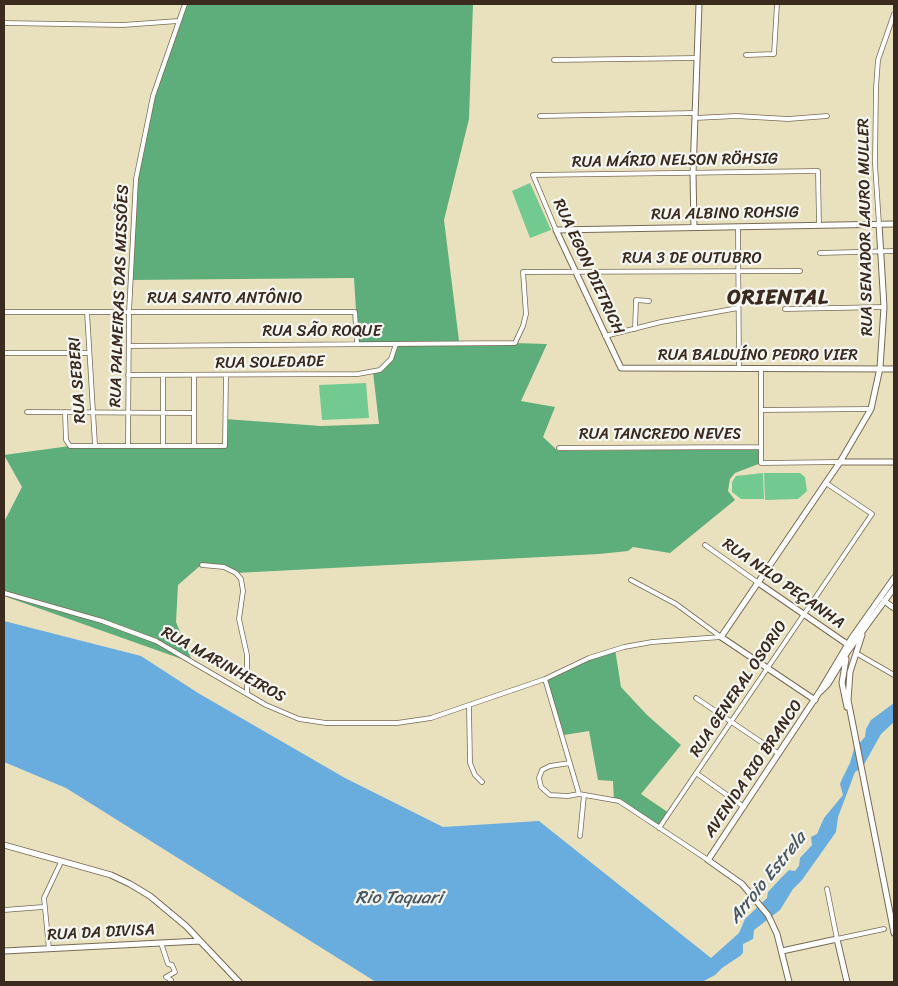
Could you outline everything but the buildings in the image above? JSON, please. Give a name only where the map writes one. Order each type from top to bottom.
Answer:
[{"type":"street","name":"RUA PALMEIRAS DAS MISSÕES","points":[[128,445],[128,312],[136,180],[153,96],[185,4]]},
{"type":"street","points":[[694,226],[693,173],[699,4]]},
{"type":"street","points":[[746,55],[774,54],[777,4]]},
{"type":"street","name":"RUA SENADOR LAURO MULLER","points":[[721,637],[840,462],[871,410],[880,368],[884,307],[875,164],[876,88],[878,60],[894,14]]},
{"type":"street","points":[[4,23],[123,25],[178,21]]},
{"type":"street","points":[[554,60],[697,58]]},
{"type":"street","points":[[540,116],[695,115],[788,119],[827,116]]},
{"type":"street","name":"RUA MÁRIO NELSON RÖHSIG","points":[[533,175],[818,171],[819,225]]},
{"type":"street","name":"RUA EGON DIETRICH","points":[[533,175],[556,230],[621,368]]},
{"type":"street","name":"RUA ALBINO ROHSIG","points":[[556,230],[694,226],[894,224]]},
{"type":"street","points":[[738,227],[739,369]]},
{"type":"street","points":[[820,253],[894,250]]},
{"type":"street","name":"RUA 3 DE OUTUBRO","points":[[515,343],[526,314],[523,272],[800,271]]},
{"type":"street","points":[[635,329],[636,300],[649,301]]},
{"type":"street","points":[[785,309],[884,307]]},
{"type":"street","points":[[605,336],[738,308]]},
{"type":"street","name":"RUA SANTO ANTÔNIO","points":[[4,312],[354,312],[357,344]]},
{"type":"street","name":"RUA SEBERI","points":[[87,312],[95,445]]},
{"type":"street","name":"RUA SÃO ROQUE","points":[[129,346],[515,343]]},
{"type":"street","name":"RUA SOLEDADE","points":[[128,375],[358,374],[380,370],[391,360],[396,344]]},
{"type":"street","points":[[4,352],[89,353]]},
{"type":"street","name":"RUA BALDUÍNO PEDRO VIER","points":[[621,368],[894,369]]},
{"type":"street","points":[[761,369],[761,462],[894,462]]},
{"type":"street","points":[[163,376],[163,446]]},
{"type":"street","points":[[194,376],[194,446]]},
{"type":"street","points":[[65,412],[66,440],[70,446],[226,446],[226,376]]},
{"type":"street","points":[[761,410],[871,410]]},
{"type":"street","points":[[28,412],[194,413]]},
{"type":"street","name":"RUA TANCREDO NEVES","points":[[559,448],[761,447]]},
{"type":"street","name":"RUA GENERAL OSORIO","points":[[659,828],[872,514],[826,483]]},
{"type":"street","name":"RUA NILO PEÇANHA","points":[[705,545],[847,644]]},
{"type":"street","points":[[202,565],[224,567],[236,573],[241,579],[243,592],[239,619],[247,655],[247,694]]},
{"type":"street","name":"AVENIDA RIO BRANCO","points":[[820,691],[828,684],[848,651],[862,635],[894,578]]},
{"type":"street","points":[[631,580],[676,604],[721,637],[815,700]]},
{"type":"street","name":"AVENIDA RIO BRANCO","points":[[708,860],[815,700],[847,644],[894,588]]},
{"type":"street","name":"RUA MARINHEIROS","points":[[4,593],[102,621],[156,641],[266,705],[299,719],[326,722],[396,723],[418,721],[470,706],[545,679],[589,658],[624,647],[652,642],[721,637]]},
{"type":"street","points":[[883,600],[894,608]]},
{"type":"street","points":[[851,720],[844,700],[842,683],[848,651],[857,631]]},
{"type":"street","points":[[862,635],[848,684],[851,720],[894,933]]},
{"type":"street","points":[[856,653],[894,675]]},
{"type":"street","points":[[545,679],[581,795],[580,836]]},
{"type":"street","points":[[696,698],[779,754]]},
{"type":"street","points":[[470,706],[470,763],[475,775],[482,782]]},
{"type":"street","points":[[570,763],[550,766],[542,770],[538,778],[541,787],[550,795],[581,795],[618,802],[742,884],[754,896],[775,927],[789,982]]},
{"type":"street","points":[[696,773],[744,807]]},
{"type":"street","points":[[4,846],[111,875],[130,884],[169,911],[239,982]]},
{"type":"street","points":[[49,948],[44,907],[47,889],[61,862]]},
{"type":"street","points":[[827,890],[847,982]]},
{"type":"street","points":[[4,910],[44,907]]},
{"type":"street","points":[[782,951],[884,929]]},
{"type":"street","name":"RUA DA DIVISA","points":[[4,951],[200,941]]},
{"type":"street","points":[[161,943],[168,964],[172,965],[175,972],[166,978],[171,980]]},
{"type":"green space","points":[[185,4],[473,4],[469,119],[444,220],[459,341],[358,343],[354,278],[130,280],[136,179],[153,96]]},
{"type":"green space","points":[[530,183],[551,230],[530,238],[512,191]]},
{"type":"green space","points":[[547,344],[521,401],[555,407],[543,437],[558,451],[760,449],[761,463],[735,473],[730,479],[728,491],[735,500],[670,553],[633,547],[628,551],[599,554],[236,573],[224,567],[201,565],[178,585],[176,622],[193,663],[4,596],[4,522],[22,487],[4,455],[70,446],[225,447],[225,419],[321,426],[379,424],[373,372],[379,371],[390,360],[395,345]]},
{"type":"green space","points":[[366,383],[369,418],[322,420],[319,385]]},
{"type":"green space","points":[[763,473],[764,499],[741,499],[732,492],[732,482],[736,476]]},
{"type":"green space","points":[[764,473],[800,473],[805,477],[807,491],[798,499],[765,500]]},
{"type":"green space","points":[[615,649],[621,687],[647,715],[681,745],[641,794],[669,813],[659,828],[614,801],[613,781],[598,780],[589,731],[564,735],[545,679],[589,658]]},
{"type":"water","name":"Rio Taquari","points":[[4,621],[141,656],[198,693],[345,778],[443,827],[539,821],[711,958],[739,933],[745,919],[767,898],[768,892],[781,878],[789,870],[795,871],[799,866],[800,858],[812,845],[811,837],[817,834],[824,818],[843,795],[840,784],[854,749],[865,737],[866,729],[871,720],[894,703],[894,722],[881,734],[862,768],[855,772],[838,817],[836,832],[802,880],[793,889],[780,910],[754,930],[753,939],[743,944],[743,953],[740,956],[715,975],[702,982],[376,982],[66,788],[4,762]]},
{"type":"district","name":"ORIENTAL","points":[[778,299]]},
{"type":"water label","name":"Arroio Estrela","points":[[768,878]]}]
